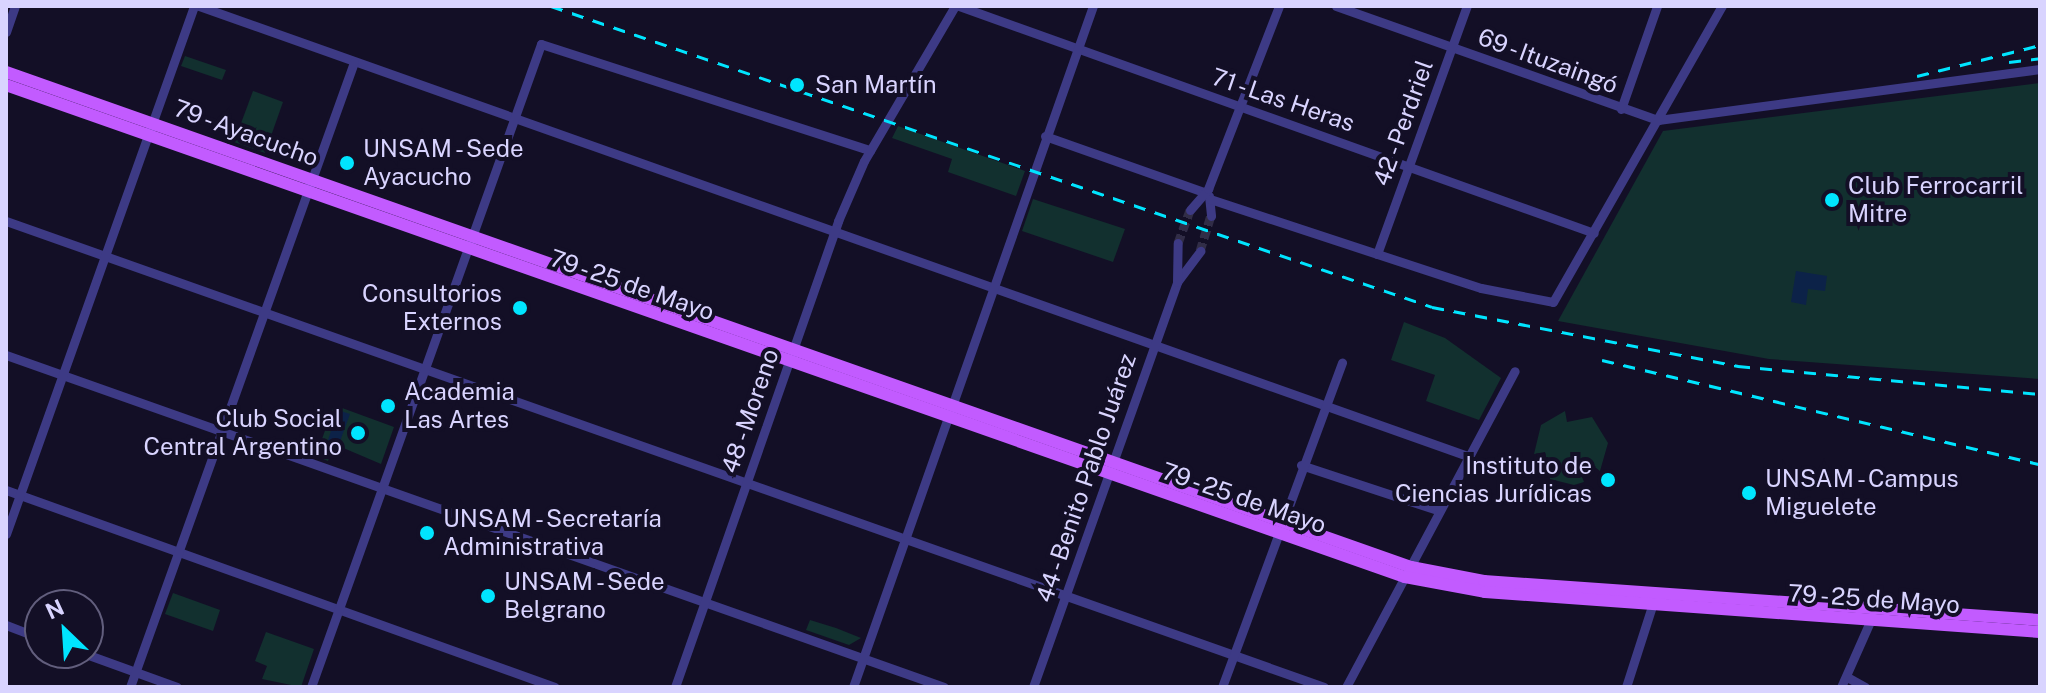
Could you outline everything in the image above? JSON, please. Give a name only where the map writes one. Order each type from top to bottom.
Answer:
[{"type":"main road","name":"79 - Ayacucho","points":[[6,72],[469,244]]},
{"type":"main road","name":"79 - Ayacucho","points":[[6,85],[150,128]]},
{"type":"main road","name":"79 - 25 de Mayo","points":[[469,244],[1408,572],[1655,599],[1873,614],[2040,620]]},
{"type":"main road","name":"79 - 25 de Mayo","points":[[1873,614],[2040,632]]},
{"type":"street","points":[[6,32],[15,6]]},
{"type":"street","points":[[6,534],[150,128],[197,6],[1468,456]]},
{"type":"street","name":"71 - Las Heras","points":[[957,6],[1594,233]]},
{"type":"street","name":"48 - Moreno","points":[[675,687],[834,232],[870,150],[957,6]]},
{"type":"street","points":[[853,687],[1093,6]]},
{"type":"street","points":[[1190,210],[1207,193],[1279,6]]},
{"type":"street","name":"69 - Ituzaingó","points":[[1336,6],[1658,120]]},
{"type":"street","name":"42 - Perdriel","points":[[1377,254],[1467,6]]},
{"type":"street","points":[[1621,109],[1657,6]]},
{"type":"street","points":[[1045,136],[1377,254],[1547,304],[1594,233],[1718,7]]},
{"type":"street","points":[[311,687],[513,117],[545,43],[870,150]]},
{"type":"street","points":[[130,687],[354,62]]},
{"type":"street","points":[[1658,120],[2040,69]]},
{"type":"street","points":[[1207,193],[1211,216]]},
{"type":"street","points":[[6,221],[1324,687]]},
{"type":"street","name":"44 - Benito Pablo Juárez","points":[[1177,282],[1178,243]]},
{"type":"street","name":"44 - Benito Pablo Juárez","points":[[1033,687],[1177,282],[1200,251]]},
{"type":"street","points":[[6,355],[944,687]]},
{"type":"street","points":[[1222,687],[1278,527],[1342,362]]},
{"type":"street","points":[[1346,687],[1515,371]]},
{"type":"street","points":[[1301,465],[1440,511]]},
{"type":"street","points":[[6,490],[555,687]]},
{"type":"street","points":[[1626,687],[1655,599]]},
{"type":"street","points":[[1841,687],[1873,614]]},
{"type":"street","points":[[104,661],[177,687]]},
{"type":"street","points":[[1847,677],[1865,687]]},
{"type":"green space","points":[[185,56],[226,70],[222,80],[181,66]]},
{"type":"green space","name":"Club Ferrocarril Mitre","points":[[2040,83],[2040,379],[1769,359],[1558,321],[1663,131]]},
{"type":"green space","points":[[253,91],[283,102],[265,153],[234,142]]},
{"type":"green space","points":[[898,126],[1025,171],[1016,196],[948,172],[952,159],[892,138]]},
{"type":"green space","points":[[1033,199],[1125,229],[1113,262],[1022,231]]},
{"type":"green space","points":[[1404,322],[1445,338],[1501,378],[1479,420],[1426,401],[1435,375],[1391,360]]},
{"type":"green space","name":"Club Social Central Argentino","points":[[334,405],[394,427],[381,464],[334,444],[328,461],[316,456]]},
{"type":"green space","points":[[1565,411],[1567,422],[1592,417],[1608,443],[1600,471],[1591,464],[1580,472],[1584,482],[1574,485],[1550,479],[1545,452],[1534,454],[1541,425]]},
{"type":"green space","points":[[173,593],[220,610],[213,631],[165,614]]},
{"type":"green space","points":[[810,620],[861,638],[849,645],[806,630]]},
{"type":"green space","points":[[266,632],[314,649],[301,687],[262,679],[267,666],[255,661]]},
{"type":"water","points":[[1796,271],[1827,276],[1825,291],[1808,289],[1806,305],[1791,302]]},
{"type":"water","points":[[338,410],[350,414],[339,444],[328,440]]},
{"type":"tunnel","points":[[1178,243],[1190,210]]},
{"type":"tunnel","points":[[1200,251],[1211,216]]},
{"type":"railway","points":[[551,6],[1432,307],[1738,366],[2040,394]]},
{"type":"railway","points":[[1917,76],[2040,45]]},
{"type":"railway","points":[[2009,62],[2040,58]]},
{"type":"railway","points":[[1602,360],[2040,464]]},
{"type":"place","name":"San Martín","points":[[797,85]]},
{"type":"place","name":"UNSAM - Sede Ayacucho","points":[[347,163]]},
{"type":"place","name":"Club Ferrocarril Mitre","points":[[1832,200]]},
{"type":"place","name":"Consultorios Externos","points":[[520,308]]},
{"type":"place","name":"Academia Las Artes","points":[[388,406]]},
{"type":"place","name":"Club Social Central Argentino","points":[[358,433]]},
{"type":"place","name":"Instituto de Ciencias Jurídicas","points":[[1608,480]]},
{"type":"place","name":"UNSAM - Campus Miguelete","points":[[1749,493]]},
{"type":"place","name":"UNSAM - Secretaría Administrativa","points":[[427,533]]},
{"type":"place","name":"UNSAM - Sede Belgrano","points":[[488,596]]}]
